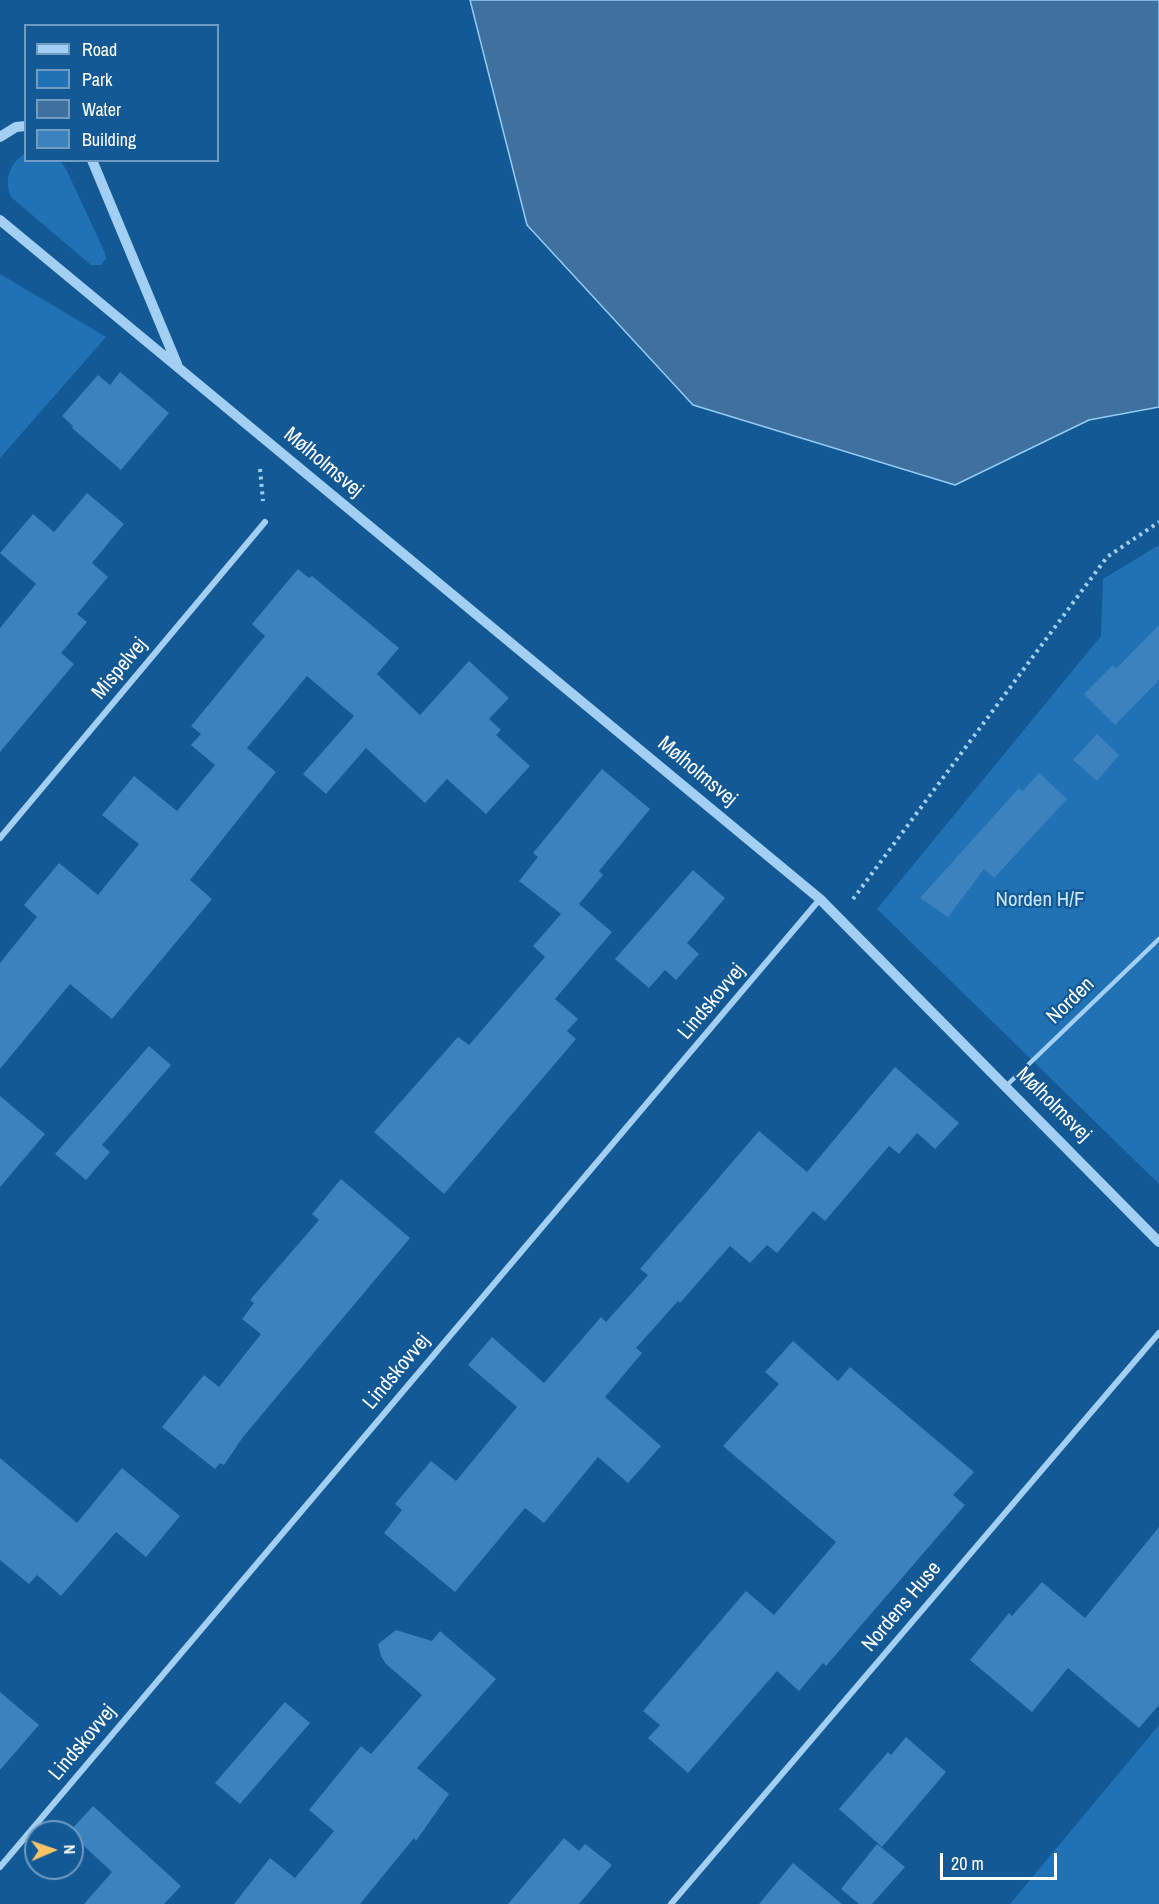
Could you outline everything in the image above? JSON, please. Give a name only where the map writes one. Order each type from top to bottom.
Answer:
[{"type":"street","points":[[0,137],[16,127],[24,126]]},
{"type":"street","name":"Mølholmsvej","points":[[93,162],[179,368]]},
{"type":"street","name":"Mølholmsvej","points":[[0,220],[820,899],[1159,1242]]},
{"type":"street","name":"Mispelvej","points":[[0,838],[265,522]]},
{"type":"street","name":"Lindskovvej","points":[[0,1867],[820,899]]},
{"type":"street","name":"Nordens Huse","points":[[671,1904],[1159,1333]]},
{"type":"lane","name":"Norden","points":[[1006,1086],[1159,939]]},
{"type":"path","points":[[257,433],[265,522]]},
{"type":"path","points":[[839,918],[1107,557],[1159,522]]},
{"type":"green space","points":[[24,154],[24,162],[61,162],[105,253],[106,259],[101,265],[91,265],[11,197],[8,178],[15,163]]},
{"type":"green space","points":[[0,274],[106,337],[0,458]]},
{"type":"green space","name":"Norden H/F","points":[[1159,545],[1159,1184],[877,909],[1101,636],[1103,579]]},
{"type":"green space","points":[[1159,1725],[1159,1904],[1010,1904]]},
{"type":"water","points":[[470,0],[1159,0],[1159,407],[1089,420],[955,485],[693,405],[527,225]]},
{"type":"building","points":[[120,372],[169,413],[121,470],[72,428],[73,426],[62,416],[98,375],[110,385]]},
{"type":"building","points":[[87,493],[124,524],[92,563],[108,577],[77,614],[87,622],[61,653],[74,664],[0,752],[0,628],[36,584],[0,553],[33,514],[54,532]]},
{"type":"building","points":[[298,569],[309,578],[312,576],[399,648],[377,674],[420,715],[469,661],[509,698],[489,719],[501,730],[496,735],[530,766],[486,814],[447,779],[425,803],[366,748],[326,794],[303,774],[354,716],[307,676],[247,748],[276,772],[190,880],[212,899],[112,1019],[70,984],[0,1069],[0,963],[37,917],[24,905],[59,863],[98,895],[139,844],[102,815],[134,776],[177,811],[215,765],[191,745],[201,734],[191,726],[265,636],[252,624]]},
{"type":"building","points":[[1159,625],[1159,680],[1115,725],[1084,694],[1113,665],[1116,669]]},
{"type":"building","points":[[1097,734],[1119,755],[1097,781],[1073,760]]},
{"type":"building","points":[[602,769],[650,809],[599,871],[603,875],[579,904],[612,932],[555,999],[578,1019],[567,1031],[576,1039],[444,1194],[374,1132],[458,1037],[469,1045],[545,957],[533,946],[561,914],[519,881],[538,857],[533,853]]},
{"type":"building","points":[[1039,773],[1067,799],[994,878],[984,869],[948,917],[920,898],[1019,788],[1023,791]]},
{"type":"building","points":[[693,870],[725,898],[687,943],[699,954],[676,980],[665,970],[649,988],[615,959]]},
{"type":"building","points":[[149,1046],[171,1065],[102,1145],[110,1152],[86,1180],[55,1154]]},
{"type":"building","points":[[895,1067],[959,1123],[935,1149],[917,1133],[899,1154],[889,1146],[825,1221],[813,1211],[777,1253],[767,1245],[750,1263],[730,1246],[680,1303],[678,1301],[636,1348],[642,1353],[605,1397],[661,1446],[628,1483],[598,1457],[544,1523],[525,1508],[455,1592],[384,1533],[402,1510],[395,1504],[431,1461],[456,1481],[517,1407],[468,1365],[492,1337],[544,1383],[601,1317],[606,1322],[648,1275],[640,1269],[759,1131],[807,1172]]},
{"type":"building","points":[[0,1096],[45,1134],[0,1187]]},
{"type":"building","points":[[341,1179],[410,1238],[243,1437],[224,1465],[220,1463],[215,1469],[162,1427],[204,1375],[219,1387],[261,1334],[242,1319],[254,1303],[250,1300],[319,1220],[312,1214]]},
{"type":"building","points":[[793,1341],[838,1381],[850,1367],[974,1472],[953,1495],[965,1505],[826,1666],[823,1663],[799,1691],[777,1671],[688,1773],[648,1738],[660,1725],[643,1711],[746,1591],[774,1615],[836,1542],[723,1446],[779,1384],[765,1372]]},
{"type":"building","points":[[0,1458],[77,1523],[122,1468],[180,1516],[146,1557],[116,1532],[61,1596],[37,1575],[29,1584],[0,1560]]},
{"type":"building","points":[[1159,1527],[1159,1705],[1139,1728],[1068,1668],[1032,1712],[970,1660],[1009,1613],[1012,1616],[1042,1582],[1085,1618]]},
{"type":"building","points":[[396,1630],[432,1641],[440,1631],[496,1679],[417,1768],[449,1794],[416,1841],[414,1838],[360,1904],[234,1904],[270,1858],[295,1878],[334,1831],[309,1810],[361,1746],[371,1754],[422,1695],[386,1664],[381,1656],[378,1644]]},
{"type":"building","points":[[0,1692],[39,1725],[0,1770]]},
{"type":"building","points":[[285,1702],[310,1723],[240,1804],[215,1783]]},
{"type":"building","points":[[906,1737],[946,1772],[882,1847],[839,1809],[888,1752],[891,1755]]},
{"type":"building","points":[[93,1806],[181,1886],[164,1904],[84,1904],[112,1872],[84,1846],[84,1820],[80,1820]]},
{"type":"building","points":[[564,1838],[579,1851],[585,1844],[612,1865],[579,1904],[508,1904]]},
{"type":"building","points":[[877,1844],[905,1867],[872,1904],[859,1904],[841,1889]]},
{"type":"building","points":[[793,1863],[842,1904],[759,1904]]}]
